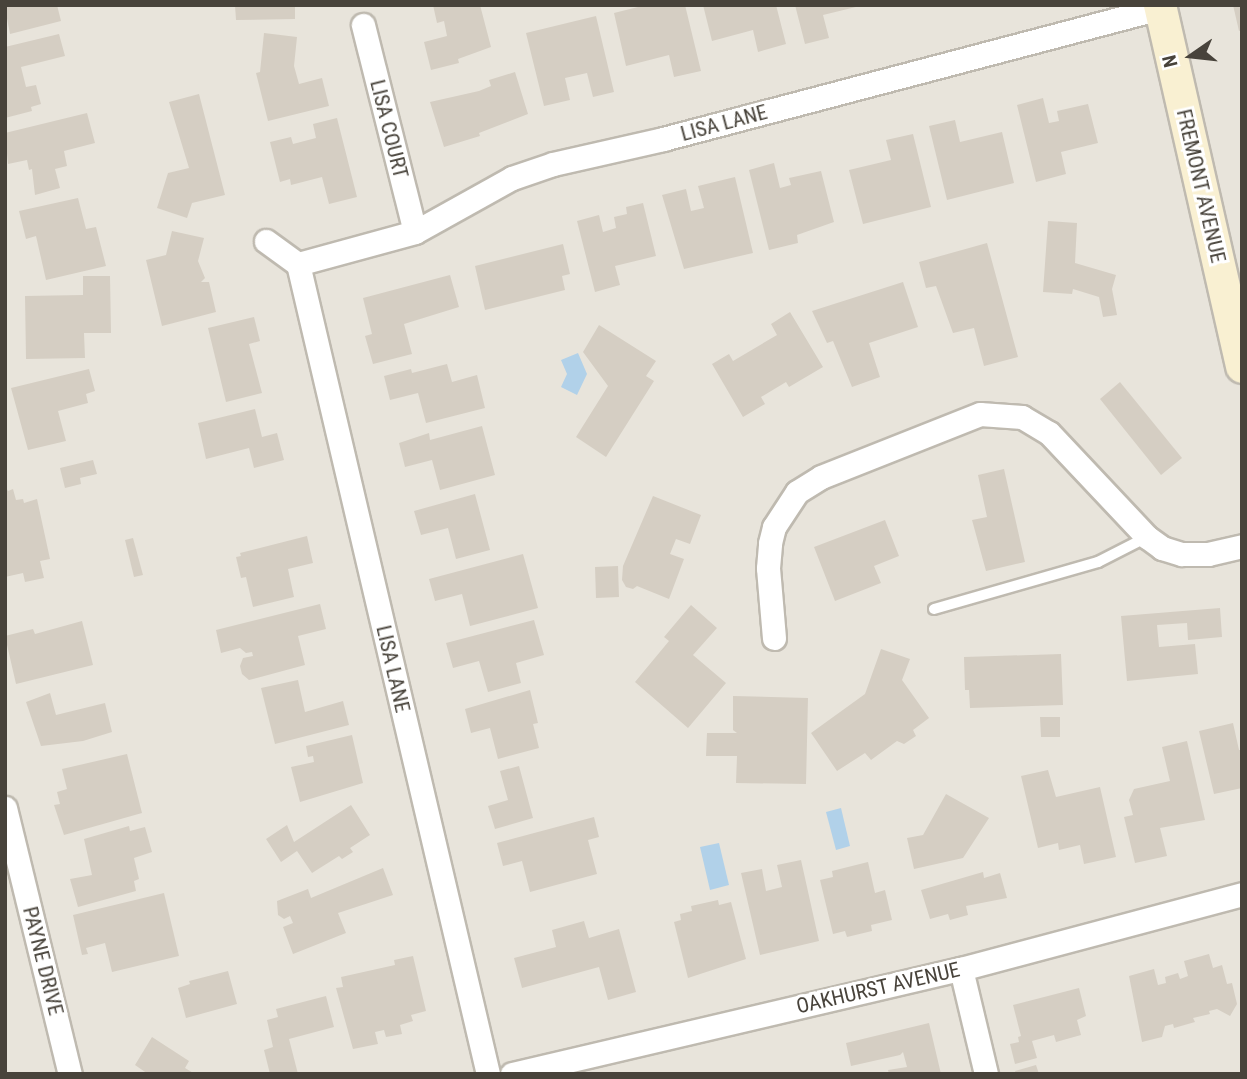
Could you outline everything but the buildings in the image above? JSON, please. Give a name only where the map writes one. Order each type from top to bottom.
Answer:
[{"type":"main road","name":"FREMONT AVENUE","points":[[1160,7],[1242,367]]},
{"type":"street","name":"LISA LANE","points":[[488,1074],[298,264],[415,232],[512,178],[553,164],[663,139],[1160,7]]},
{"type":"street","name":"LISA COURT","points":[[362,25],[415,232]]},
{"type":"street","points":[[266,241],[298,264]]},
{"type":"street","points":[[774,638],[768,568],[770,543],[774,527],[797,492],[821,477],[980,414],[1022,417],[1049,433],[1147,537],[1162,548],[1182,554],[1208,554],[1242,546]]},
{"type":"street","name":"PAYNE DRIVE","points":[[5,808],[70,1074]]},
{"type":"street","name":"OAKHURST AVENUE","points":[[512,1074],[961,968],[1242,894]]},
{"type":"street","points":[[961,968],[986,1074]]},
{"type":"lane","points":[[934,609],[1098,562],[1147,537]]},
{"type":"shaded area","points":[[5,5],[1242,5],[1242,1074],[5,1074]]},
{"type":"water","points":[[578,353],[587,374],[577,395],[561,387],[567,374],[561,360]]},
{"type":"water","points":[[841,808],[850,846],[836,850],[826,812]]},
{"type":"water","points":[[719,843],[729,885],[710,890],[700,847]]}]
